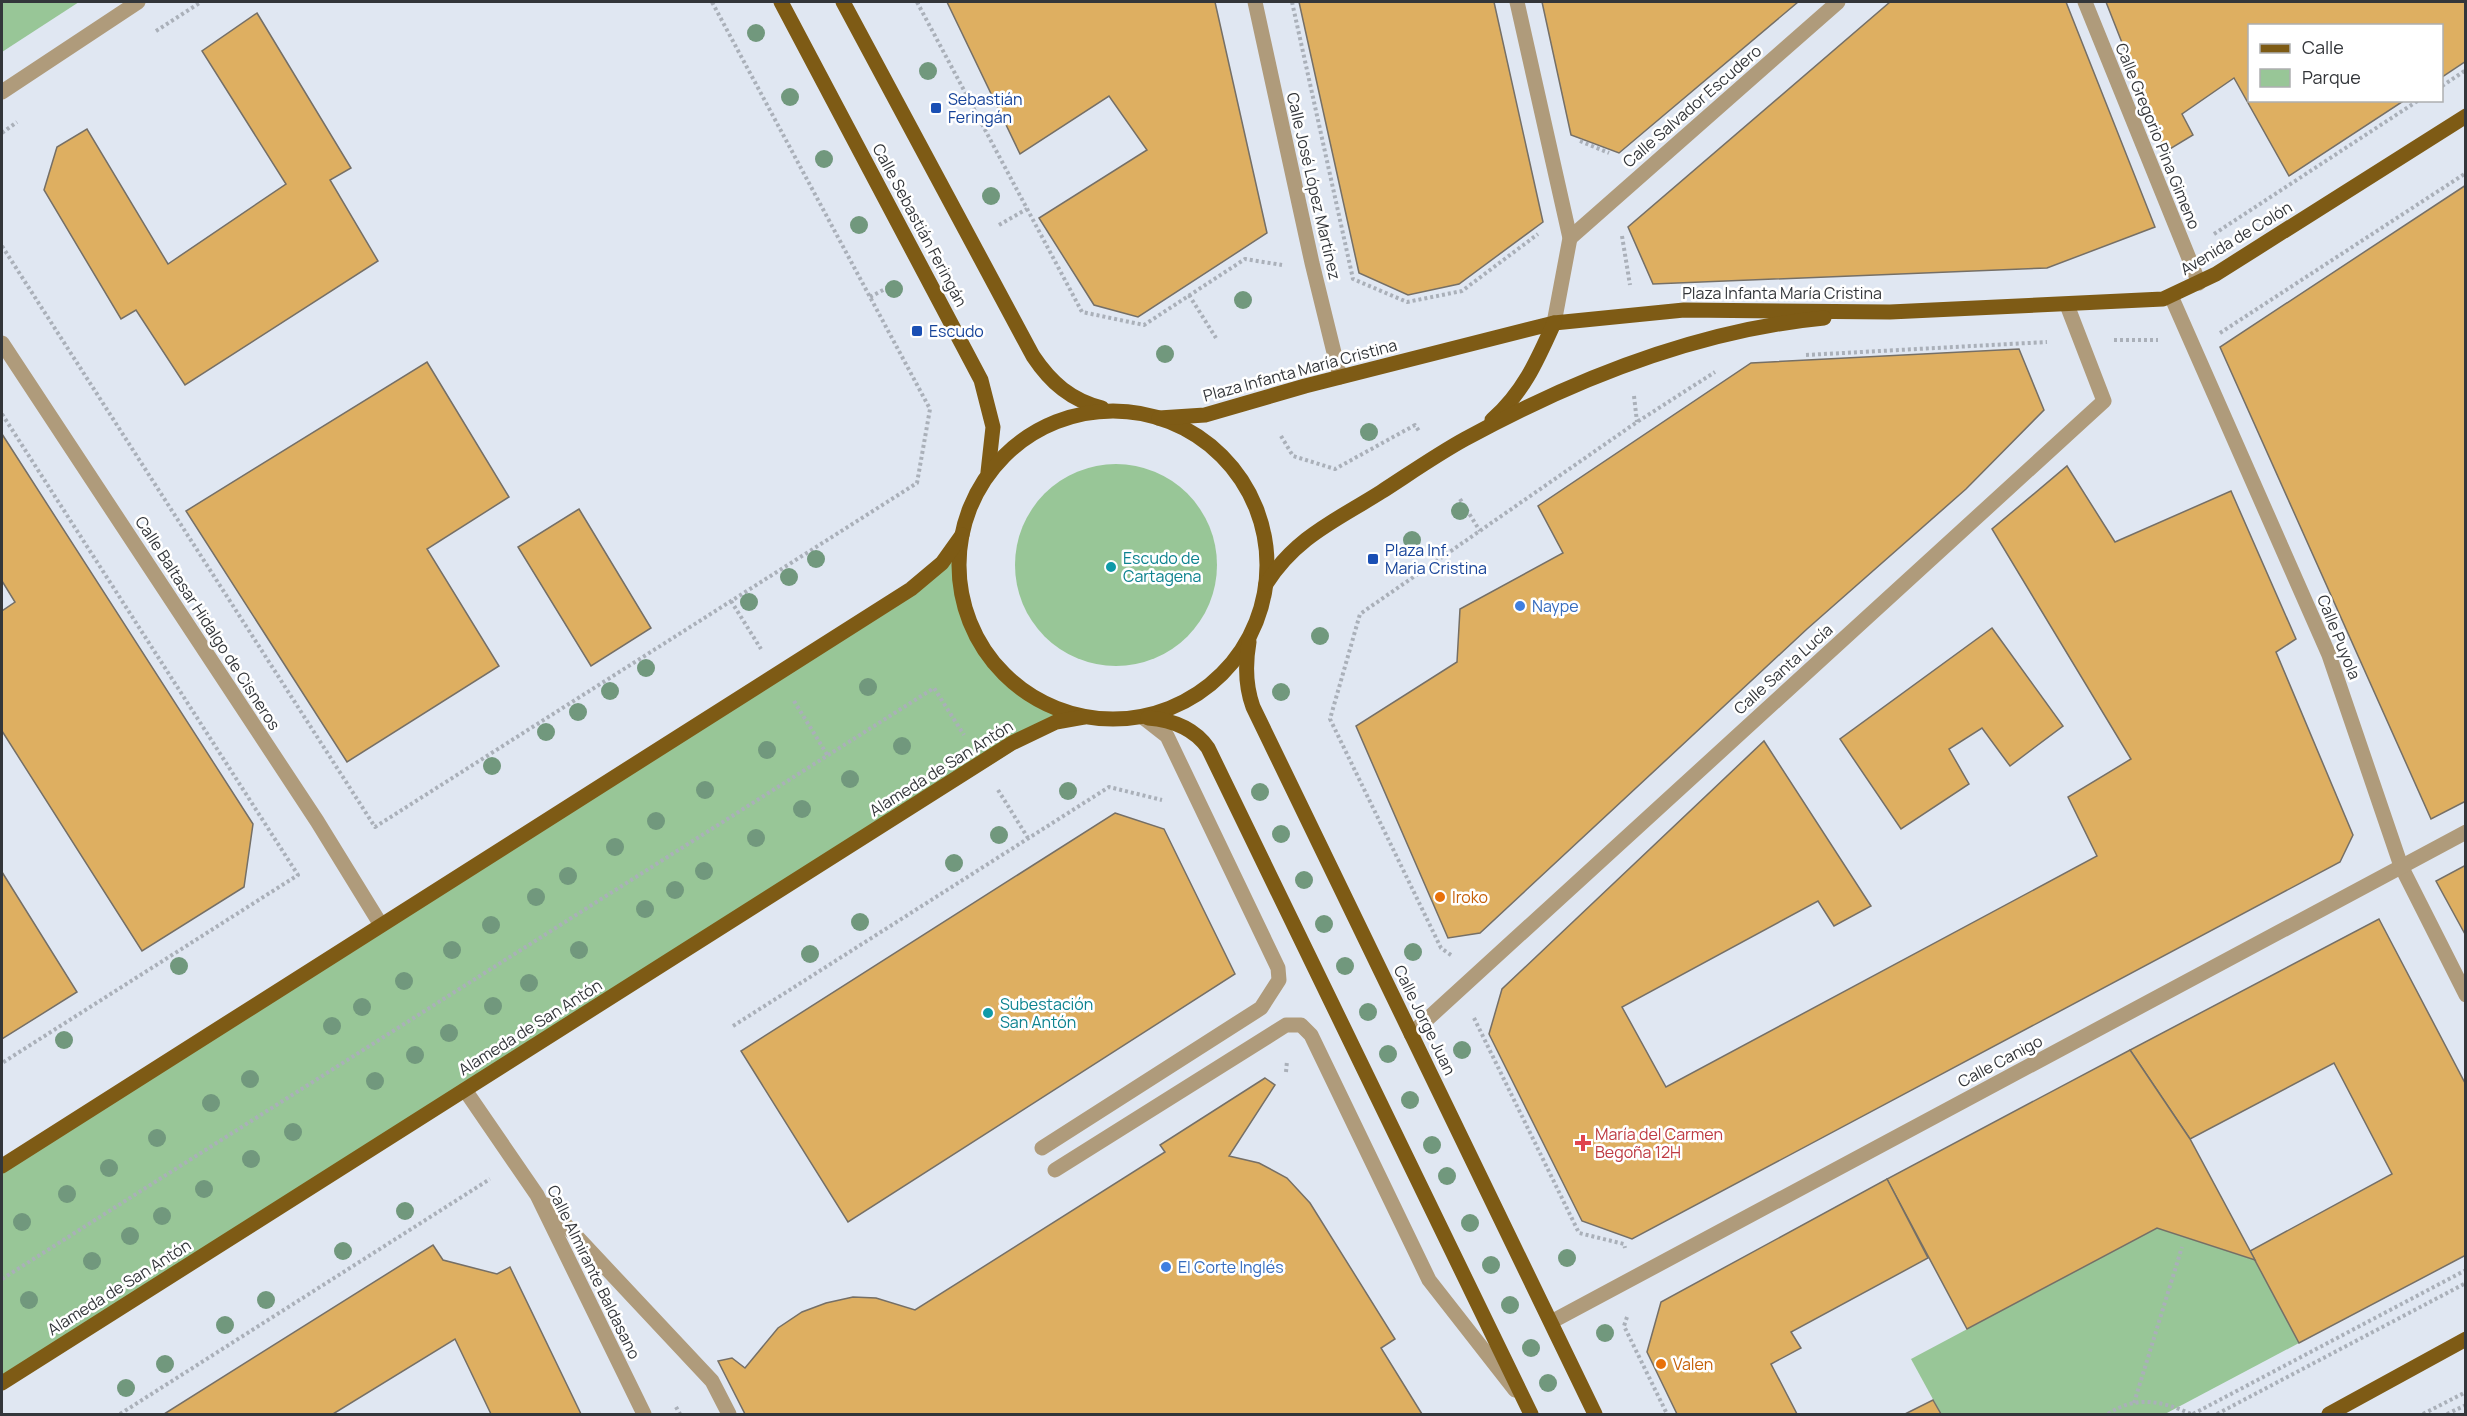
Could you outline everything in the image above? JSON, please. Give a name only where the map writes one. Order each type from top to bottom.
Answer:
[{"type":"main road","name":"Calle Sebastián Feringán","points":[[780,2],[981,380],[993,427],[992,454],[988,475]]},
{"type":"main road","points":[[843,2],[1037,362],[1049,378],[1072,397],[1110,410]]},
{"type":"main road","name":"Avenida de Colón","points":[[1890,312],[2153,301],[2171,296],[2199,283],[2466,116]]},
{"type":"main road","name":"Plaza Infanta María Cristina","points":[[1159,418],[1205,415],[1484,339],[1554,323],[1684,310],[1890,312]]},
{"type":"main road","name":"Plaza Infanta María Cristina","points":[[1265,586],[1296,545],[1465,439],[1592,379],[1672,351],[1759,328],[1815,319],[1890,312]]},
{"type":"main road","points":[[1465,439],[1490,422],[1515,398],[1531,375],[1554,323]]},
{"type":"main road","name":"Plaza Infanta María Cristina","points":[[1110,410],[1139,412],[1159,418],[1187,429],[1212,447],[1241,480],[1262,527],[1266,549],[1265,586],[1261,609],[1249,636],[1227,669],[1201,692],[1171,708],[1142,718],[1112,720],[1084,717],[1056,709],[1030,695],[1006,677],[983,648],[967,615],[961,594],[958,564],[962,535],[973,500],[988,475],[1019,442],[1045,426],[1080,414],[1110,410]]},
{"type":"main road","points":[[2,1166],[911,590],[942,563],[962,535]]},
{"type":"main road","name":"Calle Jorge Juan","points":[[1249,636],[1245,668],[1247,690],[1253,707],[1595,1414]]},
{"type":"main road","name":"Alameda de San Antón","points":[[2,1383],[1011,743],[1056,722],[1084,717]]},
{"type":"main road","points":[[1142,718],[1184,727],[1195,733],[1208,748],[1529,1409]]},
{"type":"main road","points":[[2329,1414],[2466,1339]]},
{"type":"street","points":[[2,92],[138,2]]},
{"type":"street","name":"Calle José López Martínez","points":[[1255,2],[1312,263],[1340,377]]},
{"type":"street","points":[[1517,2],[1570,238],[1554,323]]},
{"type":"street","name":"Calle Salvador Escudero","points":[[1570,238],[1838,2]]},
{"type":"street","name":"Calle Gregorio Pina Gimeno","points":[[2085,2],[2199,283]]},
{"type":"street","name":"Calle Puyola","points":[[2171,296],[2329,655],[2401,866],[2466,995]]},
{"type":"street","name":"Calle Santa Lucía","points":[[1411,1034],[2104,401],[2067,305]]},
{"type":"street","name":"Calle Baltasar Hidalgo de Cisneros","points":[[2,343],[317,821],[381,925]]},
{"type":"street","points":[[1042,1148],[1261,1008],[1279,980],[1276,962],[1167,736],[1142,718]]},
{"type":"street","name":"Calle Canigo","points":[[1551,1322],[2466,832]]},
{"type":"street","points":[[1055,1170],[1286,1025],[1301,1025],[1311,1035],[1430,1280],[1529,1409]]},
{"type":"street","name":"Calle Almirante Baldasano","points":[[465,1090],[537,1195],[644,1414]]},
{"type":"street","points":[[537,1195],[712,1381],[729,1414]]},
{"type":"path","points":[[2,246],[375,827],[916,483],[930,409],[712,2]]},
{"type":"path","points":[[917,2],[1082,312],[1143,325],[1245,259],[1286,264]]},
{"type":"path","points":[[1292,2],[1353,279],[1407,302],[1462,291],[1548,227]]},
{"type":"path","points":[[2443,85],[2466,70]]},
{"type":"path","points":[[2186,252],[2416,102]]},
{"type":"path","points":[[1621,229],[1631,290]]},
{"type":"path","points":[[1189,295],[1216,338]]},
{"type":"path","points":[[1667,1414],[1624,1326],[1638,1276],[1624,1244],[1578,1233],[1473,1014],[1473,977],[1466,964],[1441,948],[1330,719],[1360,614],[1637,422],[1716,371]]},
{"type":"path","points":[[1634,391],[1637,422]]},
{"type":"path","points":[[2,414],[298,875],[2,1063]]},
{"type":"path","points":[[1281,436],[1293,456],[1335,469],[1415,425]]},
{"type":"path","points":[[1460,499],[1480,531]]},
{"type":"path","points":[[2,1279],[934,688],[962,731]]},
{"type":"path","points":[[733,1026],[1109,787],[1169,801]]},
{"type":"path","points":[[1010,808],[1028,838]]},
{"type":"path","points":[[120,1414],[491,1179],[496,1187]]},
{"type":"path","points":[[2134,1403],[2182,1247]]},
{"type":"path","points":[[2108,1414],[2134,1403],[2154,1401],[2166,1403],[2192,1414],[2466,1270]]},
{"type":"path","points":[[2217,1414],[2466,1282]]},
{"type":"path","points":[[2423,1414],[2466,1392]]},
{"type":"path","points":[[2447,1414],[2466,1405]]},
{"type":"green space","points":[[2,2],[79,2],[2,52]]},
{"type":"green space","points":[[1106,464],[1126,464],[1145,468],[1164,476],[1194,501],[1205,517],[1213,536],[1217,565],[1213,594],[1205,613],[1180,643],[1164,654],[1145,662],[1126,666],[1106,666],[1087,662],[1068,654],[1038,629],[1027,613],[1019,594],[1015,575],[1015,555],[1019,536],[1027,517],[1052,487],[1068,476],[1087,468]]},
{"type":"green space","points":[[960,542],[963,600],[971,625],[983,648],[999,669],[1019,687],[1043,702],[1070,714],[2,1383],[2,1166],[911,589]]},
{"type":"green space","points":[[2157,1228],[2255,1260],[2299,1343],[2165,1414],[1941,1414],[1911,1359]]},
{"type":"building","points":[[947,2],[1215,2],[1267,233],[1138,317],[1094,305],[1039,218],[1147,150],[1109,96],[1020,154]]},
{"type":"building","points":[[1299,2],[1494,2],[1543,222],[1459,284],[1408,295],[1359,273]]},
{"type":"building","points":[[1542,2],[1798,2],[1619,153],[1571,135]]},
{"type":"building","points":[[1890,2],[2066,2],[2155,227],[2047,268],[1653,284],[1628,227]]},
{"type":"building","points":[[2106,2],[2466,2],[2466,61],[2443,76],[2443,24],[2248,24],[2248,102],[2402,102],[2289,176],[2234,78],[2182,114],[2193,135],[2165,152]]},
{"type":"building","points":[[257,13],[351,168],[330,180],[378,261],[185,385],[136,310],[121,319],[44,190],[57,147],[87,129],[168,264],[286,184],[202,51]]},
{"type":"building","points":[[2466,185],[2466,801],[2431,819],[2220,347]]},
{"type":"building","points":[[2019,349],[2044,410],[1966,489],[1807,629],[1480,933],[1448,938],[1356,726],[1457,662],[1460,609],[1563,553],[1538,506],[1751,363]]},
{"type":"building","points":[[427,362],[509,497],[427,549],[499,666],[347,762],[186,511]]},
{"type":"building","points":[[2,434],[253,824],[244,887],[142,951],[2,731],[2,611],[15,602],[2,581]]},
{"type":"building","points":[[2067,466],[2115,542],[2231,491],[2296,639],[2276,652],[2353,835],[2340,862],[1632,1239],[1582,1221],[1489,1034],[1502,989],[1764,741],[1871,906],[1834,926],[1818,901],[1622,1007],[1666,1087],[2097,856],[2068,797],[2131,759],[1992,529]]},
{"type":"building","points":[[579,509],[651,628],[591,666],[518,547]]},
{"type":"building","points":[[1992,628],[2063,726],[2010,766],[1982,728],[1949,749],[1969,784],[1901,829],[1840,739]]},
{"type":"building","name":"Subestación San Antón","points":[[1115,813],[1164,829],[1235,974],[848,1222],[741,1051]]},
{"type":"building","points":[[2466,865],[2466,936],[2436,881]]},
{"type":"building","points":[[2,872],[77,992],[2,1039]]},
{"type":"building","points":[[2379,919],[2466,1085],[2466,1255],[2299,1343],[2250,1251],[2392,1174],[2334,1063],[2190,1139],[2130,1050]]},
{"type":"building","points":[[2130,1050],[2190,1139],[2255,1260],[2157,1228],[1967,1329],[1887,1179]]},
{"type":"building","name":"El Corte Inglés","points":[[1265,1078],[1275,1085],[1229,1156],[1259,1163],[1287,1178],[1310,1203],[1395,1339],[1381,1348],[1422,1414],[745,1414],[718,1361],[732,1358],[745,1368],[778,1328],[802,1312],[826,1303],[853,1297],[876,1298],[915,1310],[1165,1152],[1160,1145]]},
{"type":"building","points":[[1887,1179],[1928,1258],[1791,1332],[1801,1348],[1771,1364],[1797,1414],[1677,1414],[1647,1352],[1661,1302]]},
{"type":"building","points":[[433,1245],[443,1260],[497,1274],[510,1267],[581,1414],[491,1414],[455,1339],[333,1414],[164,1414]]},
{"type":"building","points":[[1933,1400],[1941,1414],[1905,1414]]},
{"type":"place","name":"Sebastián Feringán","points":[[936,108]]},
{"type":"place","name":"Escudo","points":[[917,331]]},
{"type":"place","name":"Plaza Inf. Maria Cristina","points":[[1373,559]]},
{"type":"place","name":"Escudo de Cartagena","points":[[1111,567]]},
{"type":"place","name":"Naype","points":[[1520,606]]},
{"type":"place","name":"Iroko","points":[[1440,897]]},
{"type":"place","name":"Subestación San Antón","points":[[988,1013]]},
{"type":"place","name":"María del Carmen Begoña 12H","points":[[1583,1143]]},
{"type":"place","name":"El Corte Inglés","points":[[1166,1267]]},
{"type":"place","name":"Valen","points":[[1661,1364]]}]
